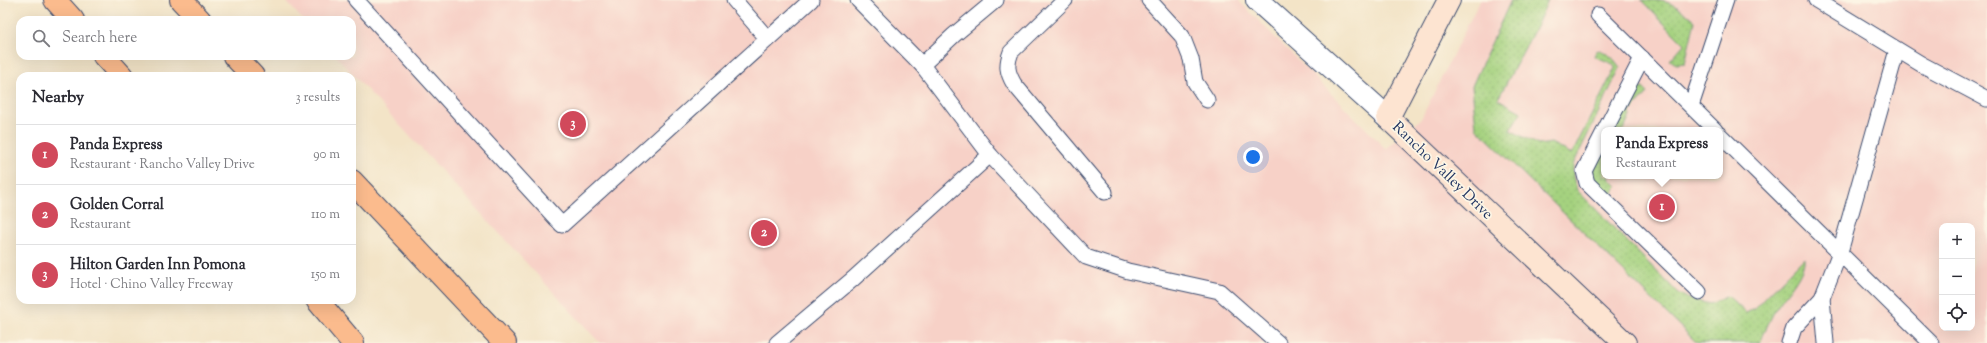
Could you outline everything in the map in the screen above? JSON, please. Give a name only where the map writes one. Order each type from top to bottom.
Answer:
[{"type":"highway","points":[[55,0],[69,16]]},
{"type":"highway","points":[[181,0],[195,16]]},
{"type":"highway","points":[[108,60],[118,72]]},
{"type":"highway","points":[[234,60],[244,72]]},
{"type":"highway","points":[[238,60],[249,72]]},
{"type":"highway","points":[[356,185],[505,343]]},
{"type":"highway","points":[[356,198],[485,343]]},
{"type":"highway","points":[[309,304],[335,343]]},
{"type":"highway","points":[[320,304],[353,343]]},
{"type":"street","name":"Rancho Valley Drive","points":[[1257,0],[1388,118],[1625,343]]},
{"type":"street","points":[[1388,118],[1449,0]]},
{"type":"lane","points":[[356,0],[562,225],[767,38],[811,0]]},
{"type":"lane","points":[[734,0],[767,38]]},
{"type":"lane","points":[[858,0],[922,65],[990,155],[1086,257],[1128,271],[1219,291],[1278,343]]},
{"type":"lane","points":[[922,65],[954,35],[996,0]]},
{"type":"lane","points":[[1065,0],[1011,52],[1008,61],[1008,73],[1014,84],[1105,192]]},
{"type":"lane","points":[[1149,0],[1182,36],[1191,59],[1195,82],[1207,100]]},
{"type":"lane","points":[[1691,106],[1726,0]]},
{"type":"lane","points":[[1816,0],[1896,50],[1987,99]]},
{"type":"lane","points":[[1598,15],[1712,127]]},
{"type":"lane","points":[[1788,343],[1794,328],[1822,298],[1840,252],[1896,50]]},
{"type":"lane","points":[[1607,127],[1642,58]]},
{"type":"lane","points":[[1723,137],[1931,343]]},
{"type":"lane","points":[[1601,139],[1584,171],[1587,183],[1699,292]]},
{"type":"lane","points":[[777,343],[853,279],[990,155]]},
{"type":"lane","points":[[1822,298],[1826,343]]},
{"type":"shaded area","points":[[285,0],[1238,0],[1386,149],[1421,119],[1480,0],[1987,0],[1987,343],[600,343],[356,78],[356,72],[351,72],[340,60],[356,60],[356,16],[299,16]]},
{"type":"green space","points":[[1511,0],[1548,0],[1537,25],[1498,99],[1521,112],[1510,130],[1539,145],[1551,143],[1572,154],[1615,68],[1613,64],[1594,56],[1596,51],[1600,50],[1612,57],[1620,68],[1573,165],[1573,177],[1577,190],[1678,293],[1689,299],[1710,304],[1728,296],[1746,313],[1754,309],[1804,258],[1804,264],[1801,271],[1777,306],[1760,343],[1697,343],[1476,128],[1472,86]]},
{"type":"green space","points":[[1641,0],[1659,1],[1671,4],[1682,10],[1695,21],[1685,63],[1676,64],[1670,60],[1684,44]]},
{"type":"green space","points":[[1643,88],[1648,93],[1630,112],[1625,127],[1613,127],[1633,90]]},
{"type":"green space","points":[[1601,151],[1601,179],[1610,179],[1617,186],[1612,195],[1592,177],[1594,165]]},
{"type":"place","name":"Hilton Garden Inn Pomona","points":[[573,124]]},
{"type":"place","name":"Panda Express","points":[[1662,207]]},
{"type":"place","name":"Golden Corral","points":[[764,233]]}]
